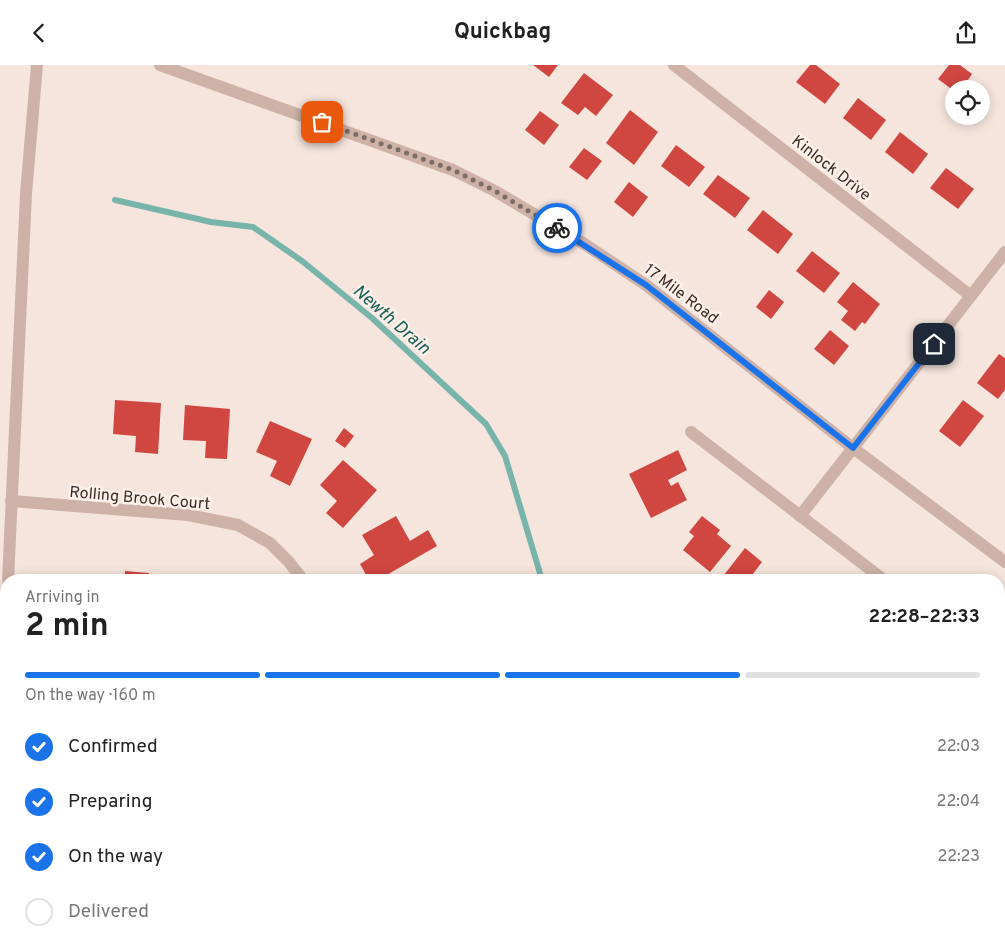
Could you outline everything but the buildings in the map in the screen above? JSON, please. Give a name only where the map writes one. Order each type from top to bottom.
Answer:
[{"type":"street","points":[[8,574],[26,194],[37,65]]},
{"type":"street","name":"17 Mile Road","points":[[160,65],[453,170],[495,191],[586,245],[646,285],[853,448],[1005,562]]},
{"type":"street","name":"Kinlock Drive","points":[[674,65],[971,295]]},
{"type":"street","points":[[800,516],[1005,252]]},
{"type":"street","points":[[690,432],[876,574]]},
{"type":"street","name":"Rolling Brook Court","points":[[11,501],[188,515],[238,525],[270,543],[298,574]]},
{"type":"waterway","name":"Newth Drain","points":[[115,200],[211,222],[253,227],[302,261],[372,318],[486,424],[505,456],[540,574]]},
{"type":"way so far","points":[[322,122],[453,170],[495,191],[557,228]]},
{"type":"route","points":[[557,228],[646,285],[853,448],[934,344]]}]
